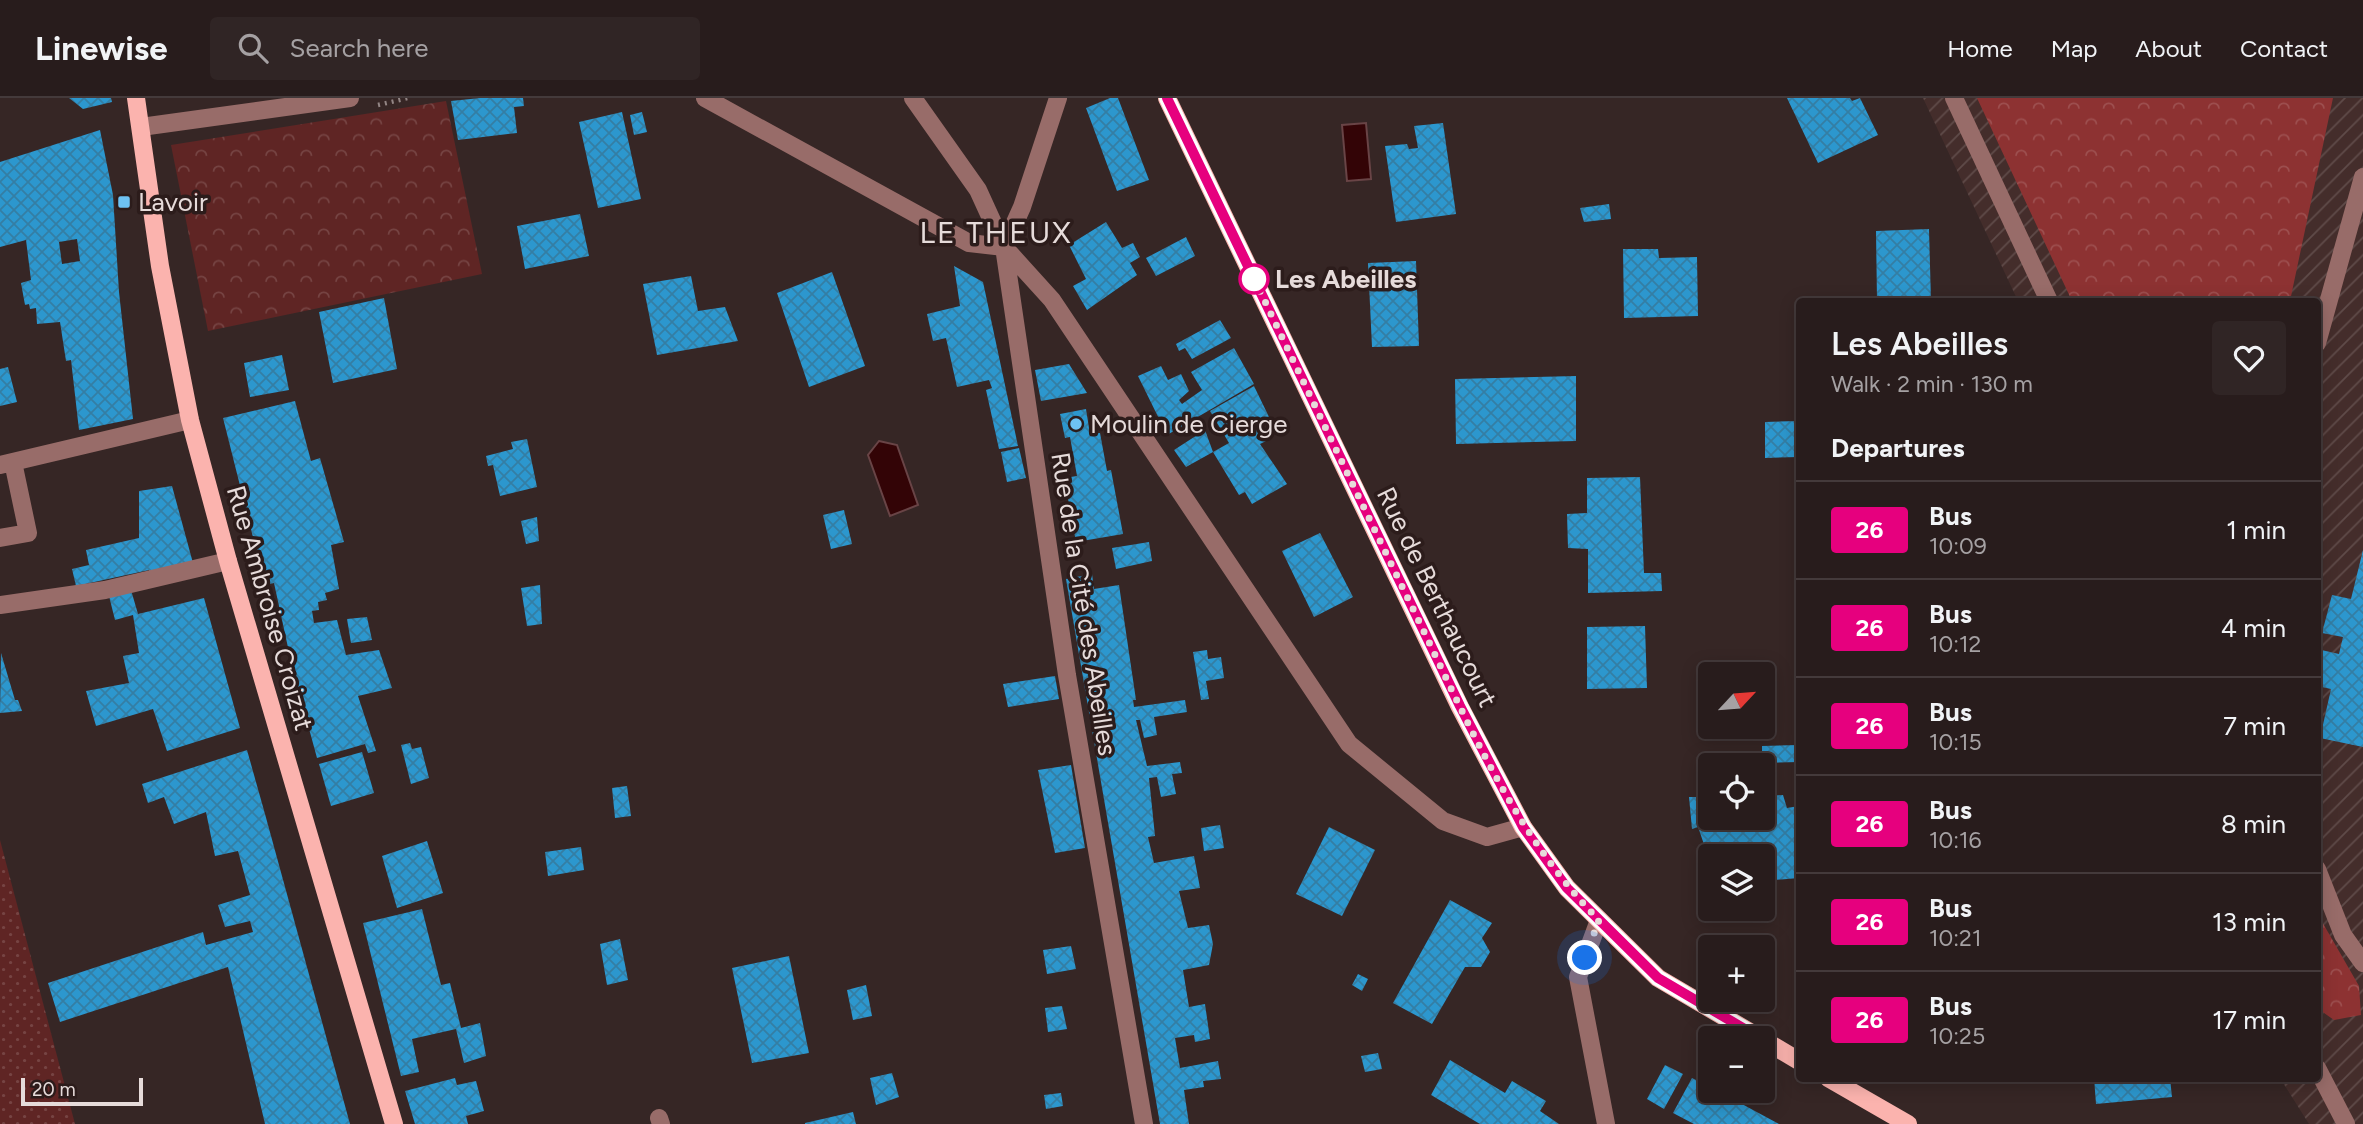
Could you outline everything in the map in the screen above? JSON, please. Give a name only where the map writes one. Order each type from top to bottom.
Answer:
[{"type":"main road","name":"Rue Ambroise Croizat","points":[[136,98],[160,266],[190,420],[228,561],[394,1124]]},
{"type":"main road","name":"Rue de Berthaucourt","points":[[1167,98],[1460,706],[1523,827],[1567,888],[1658,978],[1739,1026]]},
{"type":"main road","name":"Rue de Berthaucourt","points":[[1775,1047],[1796,1059]]},
{"type":"main road","points":[[1835,1082],[1908,1124]]},
{"type":"street","points":[[141,127],[350,98]]},
{"type":"street","points":[[705,98],[969,243],[1004,247]]},
{"type":"street","points":[[913,98],[978,190],[1004,247],[1052,300],[1349,744],[1443,821],[1487,836],[1523,827]]},
{"type":"street","points":[[1004,247],[1022,207],[1058,98]]},
{"type":"street","points":[[1954,98],[2048,298]]},
{"type":"street","points":[[2321,329],[2363,177]]},
{"type":"street","name":"Rue de la Cité des Abeilles","points":[[1004,247],[1067,675],[1143,1124]]},
{"type":"street","points":[[0,538],[28,533],[6,463],[190,420]]},
{"type":"street","points":[[0,606],[105,590],[228,561]]},
{"type":"street","points":[[2321,879],[2343,935],[2363,963]]},
{"type":"street","points":[[1599,920],[1578,977],[1606,1124]]},
{"type":"street","points":[[2321,1076],[2346,1124]]},
{"type":"shaded area","points":[[1923,98],[2363,98],[2363,1124],[2309,1124],[2283,1082],[2321,1082],[2321,298],[2017,298]]},
{"type":"shaded area","points":[[1366,123],[1371,179],[1347,181],[1342,125]]},
{"type":"shaded area","points":[[879,441],[897,445],[918,505],[890,516],[868,455]]},
{"type":"green space","points":[[1977,98],[2333,98],[2291,298],[2071,298]]},
{"type":"green space","points":[[446,101],[482,274],[208,331],[171,145]]},
{"type":"green space","points":[[0,840],[75,1124],[0,1124]]},
{"type":"green space","points":[[2321,920],[2359,986],[2361,1015],[2334,1020],[2321,1011]]},
{"type":"building","points":[[69,98],[111,98],[112,102],[83,109]]},
{"type":"building","points":[[523,98],[524,106],[514,107],[517,133],[458,140],[451,101]]},
{"type":"building","points":[[1110,98],[1118,98],[1149,180],[1117,191],[1086,108]]},
{"type":"building","points":[[1787,98],[1850,98],[1852,101],[1860,98],[1878,135],[1818,163]]},
{"type":"building","points":[[622,112],[641,199],[598,208],[579,122]]},
{"type":"building","points":[[642,112],[647,132],[634,135],[630,115]]},
{"type":"building","points":[[1443,123],[1456,214],[1396,222],[1385,146],[1407,144],[1409,149],[1418,148],[1414,126]]},
{"type":"building","points":[[100,130],[113,195],[119,292],[133,419],[79,430],[71,360],[66,361],[60,322],[37,324],[36,308],[30,309],[29,304],[25,305],[21,283],[31,280],[26,240],[0,247],[0,162]],"holes":[[[77,239],[80,261],[62,264],[59,242]]]},
{"type":"building","points":[[1609,204],[1611,219],[1584,222],[1580,208]]},
{"type":"building","points":[[580,214],[589,256],[525,269],[517,226]]},
{"type":"building","points":[[1106,222],[1122,248],[1133,243],[1140,257],[1130,263],[1137,275],[1087,310],[1073,286],[1086,279],[1069,245]]},
{"type":"building","points":[[1929,229],[1931,298],[1877,298],[1876,231]]},
{"type":"building","points":[[1186,237],[1195,256],[1156,276],[1146,258]]},
{"type":"building","points":[[1623,249],[1658,249],[1659,258],[1697,257],[1698,316],[1624,318]]},
{"type":"building","points":[[1416,261],[1419,346],[1372,347],[1368,263]]},
{"type":"building","points":[[954,266],[983,282],[1018,446],[999,449],[986,390],[992,388],[989,380],[957,387],[946,338],[933,341],[927,314],[960,306]]},
{"type":"building","points":[[832,272],[865,366],[809,387],[777,293]]},
{"type":"building","points":[[691,276],[698,311],[725,307],[738,341],[657,355],[643,284]]},
{"type":"building","points":[[384,298],[397,369],[333,383],[319,312]]},
{"type":"building","points":[[1220,320],[1231,338],[1192,359],[1185,348],[1179,351],[1176,344]]},
{"type":"building","points":[[1234,348],[1254,384],[1167,435],[1138,376],[1161,366],[1168,380],[1181,374],[1189,391],[1179,400],[1182,404],[1202,390],[1191,372]]},
{"type":"building","points":[[282,355],[289,390],[250,397],[244,363]]},
{"type":"building","points":[[1069,364],[1087,393],[1041,401],[1035,370]]},
{"type":"building","points":[[8,367],[17,402],[0,406],[0,369]]},
{"type":"building","points":[[1576,376],[1576,441],[1456,444],[1455,379]]},
{"type":"building","points":[[1254,386],[1270,419],[1261,424],[1270,439],[1260,444],[1287,484],[1252,504],[1245,492],[1239,495],[1213,452],[1229,443],[1210,411]]},
{"type":"building","points":[[295,401],[311,461],[320,458],[344,542],[331,545],[339,589],[325,593],[327,600],[318,602],[319,610],[312,611],[314,623],[337,620],[346,655],[379,650],[392,688],[358,696],[376,751],[368,753],[365,744],[317,758],[292,666],[274,583],[265,585],[223,418]]},
{"type":"building","points":[[1086,409],[1090,434],[1100,433],[1107,471],[1111,470],[1123,534],[1076,542],[1064,478],[1077,476],[1070,437],[1065,438],[1060,414]]},
{"type":"building","points":[[1796,421],[1796,457],[1765,458],[1765,422]]},
{"type":"building","points":[[1205,430],[1213,452],[1186,467],[1174,450]]},
{"type":"building","points":[[527,439],[537,487],[500,496],[493,465],[488,466],[486,456],[513,449],[511,442]]},
{"type":"building","points":[[1019,448],[1026,478],[1007,482],[1001,452]]},
{"type":"building","points":[[1640,477],[1644,573],[1661,573],[1662,591],[1588,593],[1588,549],[1568,548],[1567,514],[1587,513],[1587,478]]},
{"type":"building","points":[[172,486],[193,563],[149,575],[149,570],[76,586],[72,569],[89,565],[86,550],[139,538],[139,491]]},
{"type":"building","points":[[844,510],[852,544],[831,549],[823,515]]},
{"type":"building","points":[[537,517],[539,541],[526,544],[521,521]]},
{"type":"building","points":[[1320,533],[1353,597],[1314,617],[1282,551]]},
{"type":"building","points":[[1149,542],[1152,561],[1116,569],[1112,548]]},
{"type":"building","points":[[2363,550],[2363,747],[2321,738],[2331,689],[2321,687],[2321,650],[2339,654],[2343,637],[2322,633],[2332,595],[2351,599]]},
{"type":"building","points":[[1092,574],[1094,589],[1119,585],[1136,700],[1133,700],[1134,707],[1185,700],[1187,712],[1154,717],[1157,735],[1144,738],[1140,720],[1136,720],[1147,766],[1180,762],[1182,773],[1172,774],[1176,794],[1161,797],[1157,777],[1149,778],[1155,836],[1148,837],[1154,863],[1194,856],[1200,888],[1179,891],[1188,928],[1209,925],[1213,944],[1209,965],[1183,970],[1189,1007],[1205,1004],[1210,1039],[1195,1042],[1194,1035],[1175,1038],[1180,1068],[1218,1061],[1221,1079],[1203,1081],[1204,1087],[1184,1090],[1189,1124],[1160,1124],[1066,579]]},
{"type":"building","points":[[540,585],[542,624],[527,626],[521,588]]},
{"type":"building","points":[[131,590],[138,614],[204,598],[240,728],[167,751],[153,709],[96,726],[86,691],[129,683],[123,656],[139,653],[133,615],[115,620],[109,596]]},
{"type":"building","points":[[367,617],[372,640],[351,643],[347,619]]},
{"type":"building","points":[[1645,626],[1647,688],[1587,689],[1587,627]]},
{"type":"building","points":[[1207,650],[1208,659],[1221,657],[1224,678],[1206,681],[1209,699],[1201,700],[1193,652]]},
{"type":"building","points":[[1,653],[15,700],[18,700],[22,711],[0,713]]},
{"type":"building","points":[[1055,676],[1059,699],[1008,707],[1003,684]]},
{"type":"building","points":[[410,743],[412,749],[421,747],[429,778],[411,784],[401,745]]},
{"type":"building","points":[[1796,745],[1796,762],[1775,763],[1775,753],[1762,753],[1762,746]]},
{"type":"building","points":[[247,750],[350,1124],[265,1124],[228,967],[60,1022],[48,983],[203,932],[206,945],[253,932],[250,921],[225,927],[218,905],[250,895],[238,851],[215,856],[206,812],[174,824],[164,797],[148,803],[142,784]]},
{"type":"building","points":[[362,752],[374,793],[331,806],[319,764]]},
{"type":"building","points":[[1071,765],[1085,848],[1055,853],[1038,770]]},
{"type":"building","points":[[627,786],[631,816],[615,818],[612,788]]},
{"type":"building","points":[[1775,795],[1783,795],[1787,808],[1796,806],[1796,878],[1775,880],[1775,844],[1704,844],[1699,830],[1775,830]]},
{"type":"building","points":[[1689,797],[1698,797],[1698,827],[1692,829]]},
{"type":"building","points":[[1220,825],[1224,848],[1204,851],[1201,828]]},
{"type":"building","points":[[1329,827],[1375,850],[1342,916],[1296,894]]},
{"type":"building","points":[[427,841],[443,893],[397,908],[382,856]]},
{"type":"building","points":[[581,847],[584,870],[548,876],[545,852]]},
{"type":"building","points":[[1450,900],[1492,923],[1482,938],[1490,952],[1481,967],[1465,967],[1432,1024],[1393,1003]]},
{"type":"building","points":[[422,909],[441,985],[450,983],[461,1028],[480,1023],[486,1056],[464,1063],[456,1029],[412,1039],[419,1072],[401,1076],[363,923]]},
{"type":"building","points":[[620,939],[628,980],[607,985],[600,944]]},
{"type":"building","points":[[1071,946],[1076,969],[1047,974],[1043,950]]},
{"type":"building","points":[[789,956],[809,1053],[752,1063],[732,968]]},
{"type":"building","points":[[1358,974],[1368,979],[1362,991],[1352,985]]},
{"type":"building","points":[[866,985],[872,1016],[853,1020],[847,990]]},
{"type":"building","points":[[1062,1006],[1067,1029],[1048,1032],[1045,1008]]},
{"type":"building","points":[[1378,1053],[1382,1069],[1365,1072],[1361,1056]]},
{"type":"building","points":[[1450,1060],[1505,1093],[1512,1081],[1546,1101],[1540,1111],[1559,1124],[1480,1124],[1431,1095]]},
{"type":"building","points":[[1665,1065],[1683,1074],[1664,1109],[1647,1099]]},
{"type":"building","points":[[892,1073],[899,1097],[876,1105],[870,1078]]},
{"type":"building","points":[[455,1078],[457,1085],[476,1081],[484,1111],[466,1116],[468,1124],[415,1124],[405,1091]]},
{"type":"building","points":[[1692,1078],[1698,1081],[1698,1103],[1740,1103],[1779,1124],[1694,1124],[1673,1113]]},
{"type":"building","points":[[2094,1082],[2170,1082],[2172,1097],[2096,1104]]},
{"type":"building","points":[[1061,1093],[1063,1106],[1046,1109],[1044,1095]]},
{"type":"building","points":[[853,1112],[856,1124],[805,1124],[805,1123]]},
{"type":"bus line","name":"26","points":[[1167,98],[1460,706],[1523,827],[1567,888],[1658,978],[1740,1026]]},
{"type":"place","name":"Lavoir","points":[[124,202]]},
{"type":"place","name":"Les Abeilles","points":[[1254,279]]},
{"type":"place","name":"Moulin de Cierge","points":[[1076,424]]},
{"type":"district","name":"LE THEUX","points":[[996,232]]},
{"type":"route","points":[[1254,279],[1249,268],[1460,706],[1523,827],[1567,888],[1599,920],[1585,958]]}]
